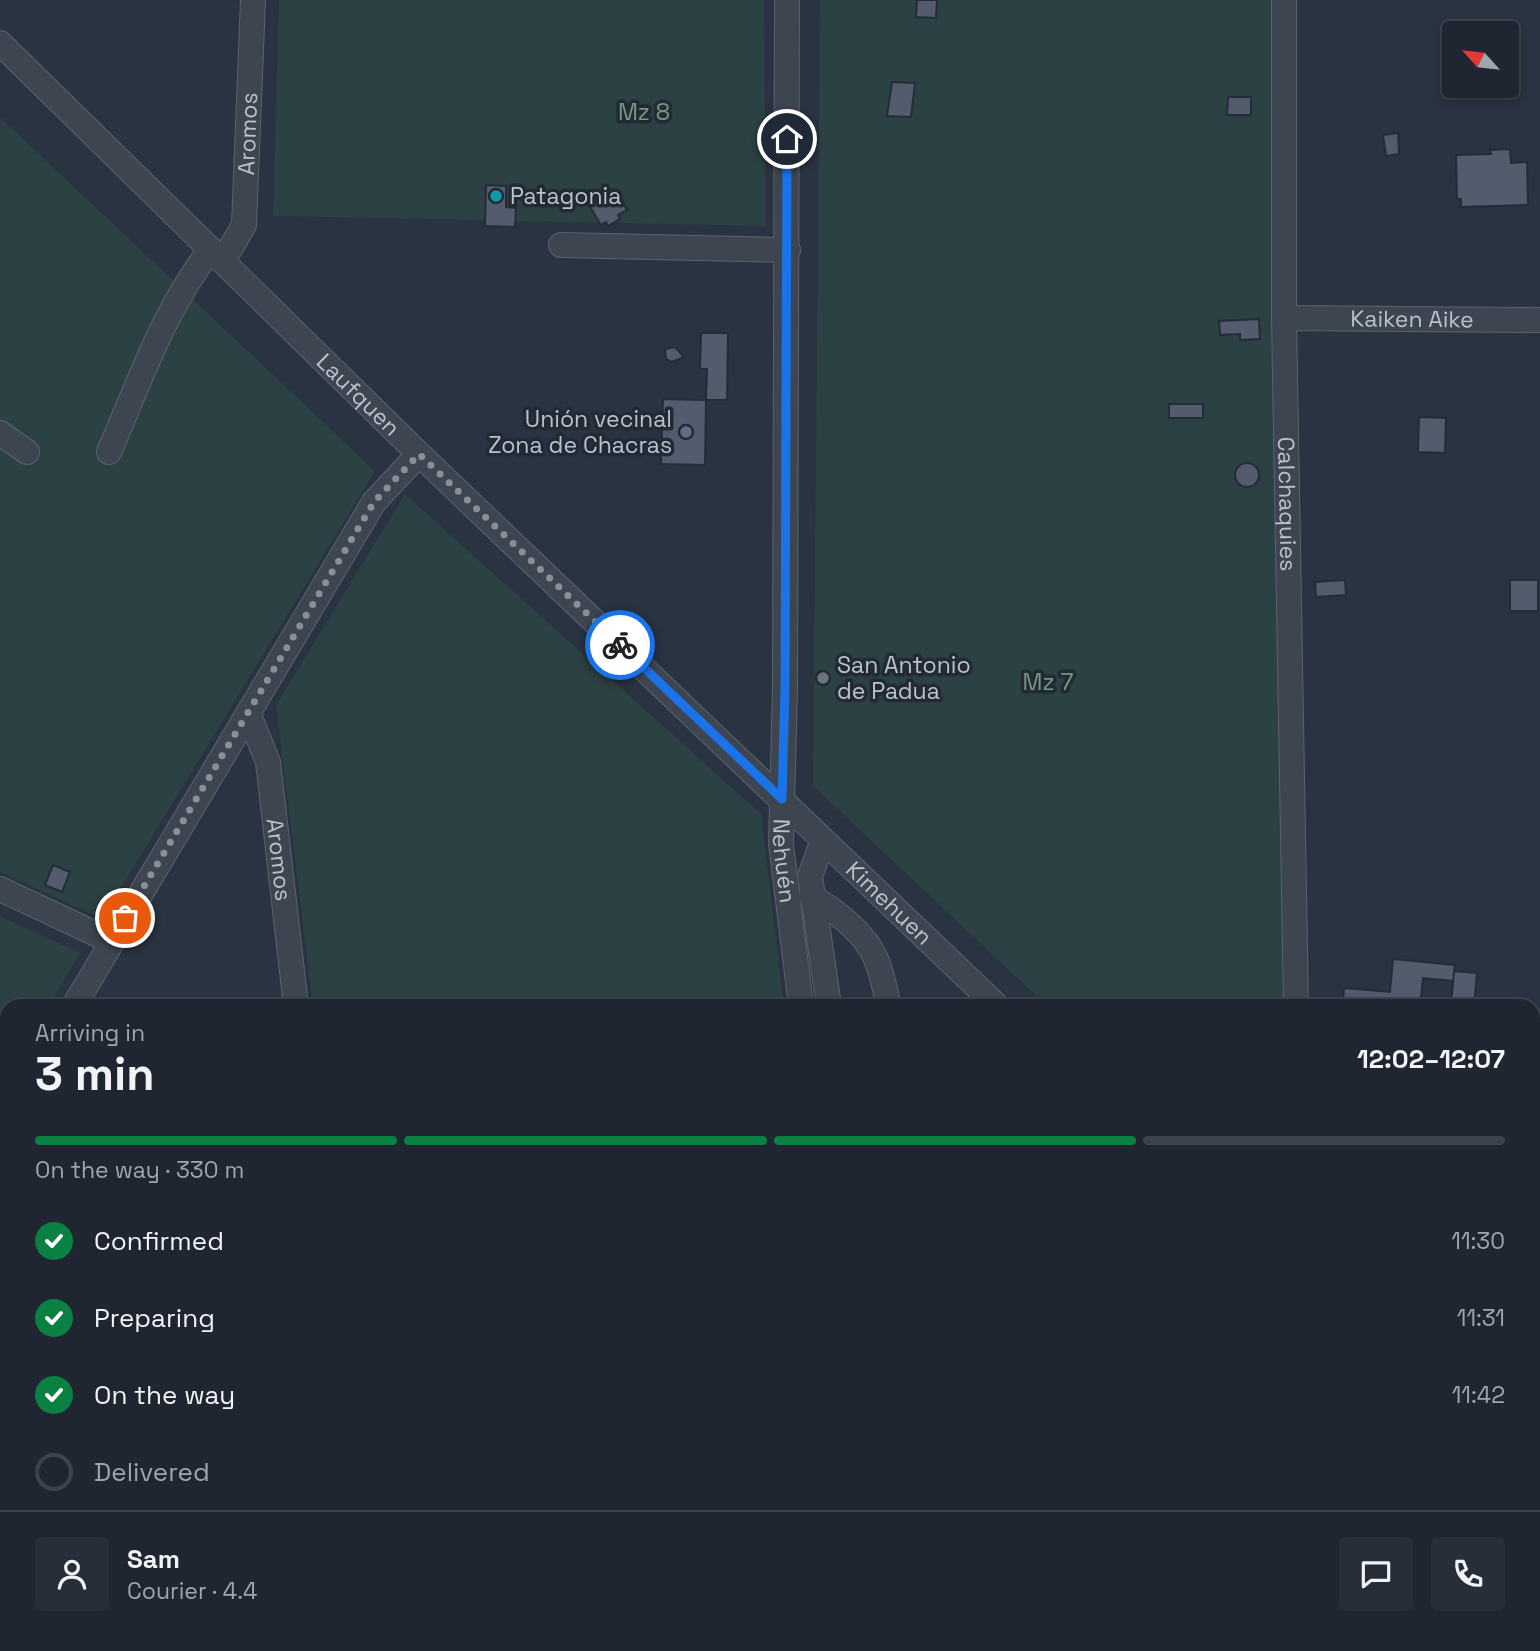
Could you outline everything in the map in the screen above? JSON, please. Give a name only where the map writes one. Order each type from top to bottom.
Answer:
[{"type":"street","name":"Aromos","points":[[109,452],[186,281],[217,255],[244,225],[253,0]]},
{"type":"street","name":"Nehuén","points":[[787,0],[788,250],[782,872],[800,999]]},
{"type":"street","name":"Calchaquies","points":[[1284,0],[1284,318],[1296,999]]},
{"type":"street","name":"Laufquen","points":[[2,48],[419,454],[782,799]]},
{"type":"street","points":[[561,245],[788,250]]},
{"type":"street","name":"Kaiken Aike","points":[[1284,318],[1540,320]]},
{"type":"street","points":[[0,433],[27,452]]},
{"type":"street","points":[[78,999],[374,502],[419,454]]},
{"type":"street","name":"Aromos","points":[[249,715],[268,762],[295,999]]},
{"type":"street","name":"Kimehuen","points":[[782,799],[990,999]]},
{"type":"street","points":[[823,840],[810,876],[828,999]]},
{"type":"street","points":[[0,889],[111,941]]},
{"type":"street","points":[[811,895],[827,906],[868,945],[877,960],[887,999]]},
{"type":"green space","name":"Mz 8","points":[[279,0],[764,0],[766,226],[273,216]]},
{"type":"green space","name":"Mz 7","points":[[820,0],[1271,0],[1286,999],[1040,999],[813,786]]},
{"type":"green space","points":[[0,117],[375,471],[102,919],[0,872]]},
{"type":"green space","points":[[405,494],[761,814],[783,999],[312,999],[276,705]]},
{"type":"green space","points":[[0,916],[80,953],[53,999],[0,999]]},
{"type":"building","points":[[917,0],[937,0],[936,18],[916,17]]},
{"type":"building","points":[[892,82],[915,83],[911,117],[887,116]]},
{"type":"building","points":[[1228,97],[1251,97],[1251,115],[1227,115]]},
{"type":"building","points":[[1398,133],[1399,154],[1386,156],[1383,135]]},
{"type":"building","points":[[1510,149],[1511,163],[1527,162],[1528,205],[1461,207],[1461,199],[1457,199],[1456,155],[1491,154],[1490,150]]},
{"type":"building","name":"Patagonia","points":[[486,185],[506,186],[506,207],[516,208],[515,227],[485,226]]},
{"type":"building","points":[[615,190],[627,210],[618,215],[620,219],[608,226],[606,222],[601,225],[589,205]]},
{"type":"building","points":[[1259,319],[1260,339],[1240,340],[1240,334],[1220,335],[1219,321]]},
{"type":"building","points":[[701,333],[728,333],[727,400],[706,400],[707,369],[700,369]]},
{"type":"building","points":[[675,347],[684,357],[672,362],[666,359],[665,349]]},
{"type":"building","points":[[663,399],[706,400],[705,465],[661,464]]},
{"type":"building","points":[[1169,404],[1203,404],[1203,418],[1169,418]]},
{"type":"building","points":[[1419,417],[1446,418],[1445,453],[1418,452]]},
{"type":"building","points":[[1247,463],[1256,466],[1259,475],[1256,484],[1247,487],[1238,484],[1235,475],[1238,466]]},
{"type":"building","points":[[1345,580],[1346,595],[1316,597],[1315,582]]},
{"type":"building","points":[[1510,580],[1538,580],[1538,611],[1510,611]]},
{"type":"building","points":[[53,865],[70,872],[62,892],[45,885]]},
{"type":"building","points":[[1393,959],[1455,965],[1453,981],[1423,978],[1421,999],[1343,999],[1344,988],[1390,992]]},
{"type":"building","points":[[1454,971],[1477,973],[1475,999],[1452,999]]},
{"type":"way so far","points":[[125,918],[249,715],[374,502],[419,454],[620,645]]},
{"type":"place","name":"Patagonia","points":[[496,196]]},
{"type":"place","name":"Unión vecinal Zona de Chacras","points":[[686,432]]},
{"type":"place","name":"San Antonio de Padua","points":[[823,678]]},
{"type":"route","points":[[620,645],[782,799],[785,689],[787,139]]}]
